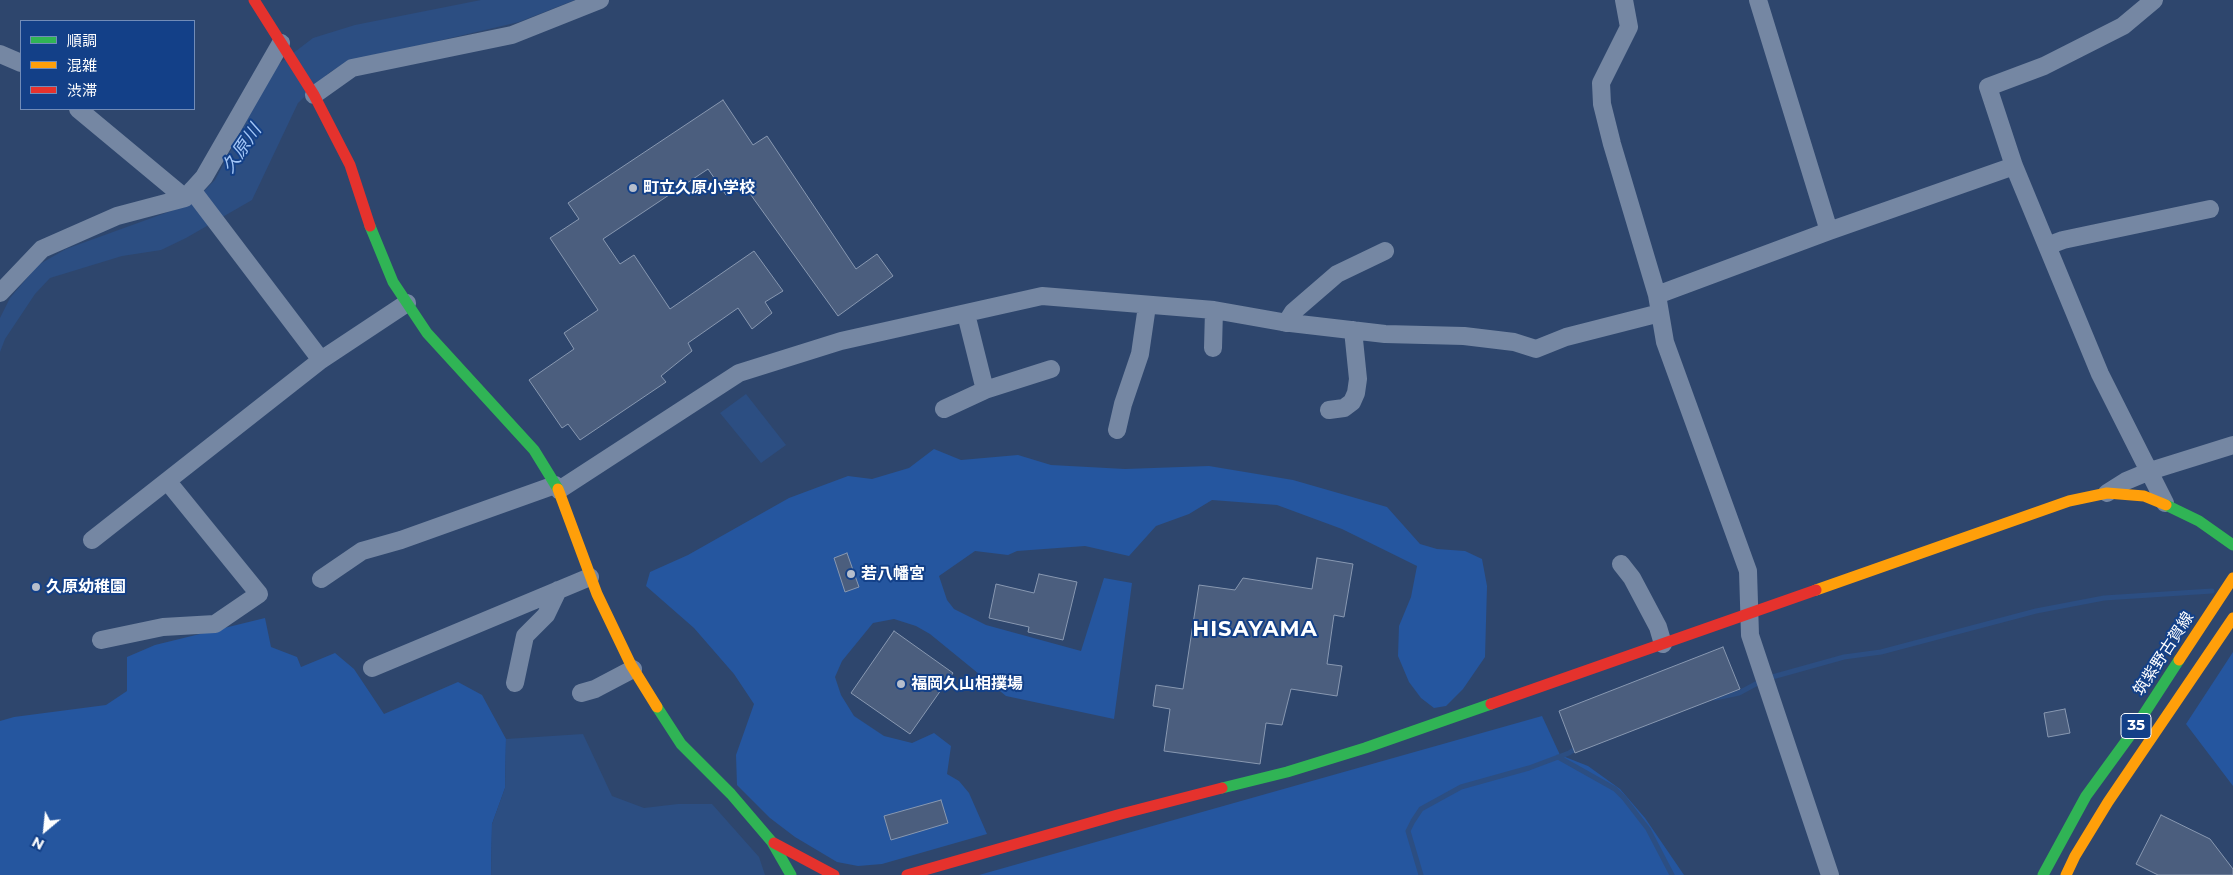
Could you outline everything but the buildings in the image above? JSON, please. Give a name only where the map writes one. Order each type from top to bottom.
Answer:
[{"type":"street","points":[[254,0],[313,94],[350,165],[376,243],[394,282],[428,333],[534,450],[557,488],[590,576],[633,669],[681,744],[730,794],[772,842],[791,875]]},
{"type":"street","points":[[313,94],[352,68],[512,35],[600,0]]},
{"type":"street","points":[[1624,0],[1629,27],[1601,82],[1602,104],[1612,144],[1658,295],[1665,342],[1748,571],[1750,635],[1830,875]]},
{"type":"street","points":[[1758,0],[1828,231]]},
{"type":"street","points":[[2154,0],[2123,26],[2114,31],[2044,66],[1988,86],[2014,166],[2100,374],[2165,503]]},
{"type":"street","points":[[0,293],[42,249],[117,216],[189,194],[204,177],[284,48]]},
{"type":"street","points":[[0,54],[20,63]]},
{"type":"street","points":[[79,110],[189,194],[219,226],[321,360]]},
{"type":"street","points":[[1658,295],[1828,231],[2014,166]]},
{"type":"street","points":[[2047,246],[2063,240],[2210,209]]},
{"type":"street","points":[[1286,323],[1293,312],[1337,274],[1385,251]]},
{"type":"street","points":[[321,579],[362,551],[401,540],[557,488],[738,373],[841,341],[1042,296],[1214,310],[1286,323],[1385,334],[1464,336],[1514,342],[1536,349],[1566,338],[1660,313]]},
{"type":"street","points":[[92,540],[321,360],[407,303]]},
{"type":"street","points":[[1117,430],[1123,404],[1140,354],[1147,306]]},
{"type":"street","points":[[1213,348],[1214,310]]},
{"type":"street","points":[[966,314],[986,390]]},
{"type":"street","points":[[1328,410],[1344,408],[1352,402],[1356,394],[1358,379],[1353,330]]},
{"type":"street","points":[[944,409],[986,390],[1051,369]]},
{"type":"street","points":[[2108,493],[2126,481],[2150,471],[2233,445]]},
{"type":"street","points":[[101,640],[164,627],[215,624],[259,594],[168,482]]},
{"type":"street","points":[[908,875],[974,854],[1287,772],[1365,748],[2069,501],[2108,493],[2136,495],[2165,503],[2199,521],[2233,545]]},
{"type":"street","points":[[1621,564],[1632,578],[1658,627],[1663,644]]},
{"type":"street","points":[[372,668],[590,576]]},
{"type":"street","name":"筑紫野古賀線","points":[[2043,875],[2086,796],[2129,737],[2233,578]]},
{"type":"street","points":[[515,683],[525,636],[546,616],[558,590]]},
{"type":"street","name":"35","points":[[2066,875],[2075,856],[2108,802],[2233,618]]},
{"type":"street","points":[[581,692],[595,689],[633,669]]},
{"type":"street","points":[[772,842],[834,875]]},
{"type":"shaded area","points":[[934,449],[961,460],[1018,455],[1051,465],[1125,469],[1209,466],[1293,480],[1387,507],[1420,544],[1437,549],[1465,551],[1482,559],[1487,586],[1485,657],[1463,689],[1446,706],[1434,708],[1421,698],[1409,682],[1398,656],[1399,626],[1411,597],[1417,566],[1342,529],[1277,505],[1212,500],[1189,514],[1156,526],[1129,556],[1085,546],[1017,551],[1008,555],[975,551],[939,576],[947,600],[954,609],[986,625],[1081,651],[1104,578],[1132,583],[1114,719],[1006,696],[930,634],[916,626],[894,619],[873,623],[842,661],[835,677],[841,695],[854,716],[884,736],[912,743],[934,733],[951,746],[947,774],[959,781],[969,793],[987,834],[882,864],[858,866],[837,862],[795,837],[770,818],[737,785],[736,755],[754,704],[734,674],[694,628],[646,586],[650,572],[688,555],[789,498],[848,476],[872,479],[909,468]]},
{"type":"shaded area","points":[[265,618],[271,647],[297,657],[301,667],[335,653],[354,669],[384,714],[458,682],[482,695],[506,739],[505,788],[492,824],[491,875],[0,875],[0,721],[14,717],[106,705],[127,691],[127,657],[155,645]]},
{"type":"shaded area","points":[[2233,652],[2233,786],[2186,724]]},
{"type":"shaded area","points":[[1542,716],[1560,755],[1588,766],[1620,789],[1645,818],[1684,875],[979,875]]},
{"type":"water","name":"久原川","points":[[481,0],[575,0],[519,22],[348,62],[330,72],[298,103],[252,200],[186,238],[161,250],[122,256],[50,278],[35,294],[5,339],[0,352],[0,318],[10,298],[38,265],[66,249],[182,207],[199,196],[215,180],[275,67],[313,38],[355,25]]},
{"type":"water","points":[[746,394],[786,445],[761,463],[720,413]]},
{"type":"water","points":[[583,734],[612,796],[644,808],[678,804],[712,804],[759,857],[765,875],[491,875],[492,824],[505,788],[506,739]]},
{"type":"waterway","points":[[1715,698],[1739,693],[1765,679],[1844,657],[1881,652],[2036,611],[2104,598],[2212,591]]},
{"type":"waterway","points":[[1421,875],[1408,831],[1421,809],[1461,787],[1529,768],[1569,753],[1578,747]]},
{"type":"waterway","points":[[1558,757],[1615,789],[1624,798],[1648,829],[1672,875]]},
{"type":"traffic: fast","points":[[370,226],[393,282],[427,333],[534,450],[558,489]]},
{"type":"traffic: fast","points":[[2166,505],[2199,521],[2233,545]]},
{"type":"traffic: fast","points":[[2043,875],[2086,796],[2129,737],[2179,660]]},
{"type":"traffic: fast","points":[[1222,788],[1287,772],[1365,748],[1491,704]]},
{"type":"traffic: fast","points":[[657,707],[681,744],[731,794],[772,842],[791,875]]},
{"type":"traffic: slow","points":[[558,489],[597,594],[631,665],[657,707]]},
{"type":"traffic: slow","points":[[1816,590],[2069,501],[2107,493],[2144,496],[2166,505]]},
{"type":"traffic: slow","points":[[2179,660],[2233,578]]},
{"type":"traffic: slow","points":[[2066,875],[2075,856],[2108,802],[2233,618]]},
{"type":"traffic: jam","points":[[254,0],[314,95],[350,165],[370,226]]},
{"type":"traffic: jam","points":[[1491,704],[1816,590]]},
{"type":"traffic: jam","points":[[907,875],[1121,814],[1222,788]]},
{"type":"traffic: jam","points":[[774,843],[834,875]]},
{"type":"place","name":"町立久原小学校","points":[[633,188]]},
{"type":"place","name":"若八幡宮","points":[[851,574]]},
{"type":"place","name":"久原幼稚園","points":[[36,587]]},
{"type":"place","name":"福岡久山相撲場","points":[[901,684]]},
{"type":"district","name":"HISAYAMA","points":[[1255,630]]}]
